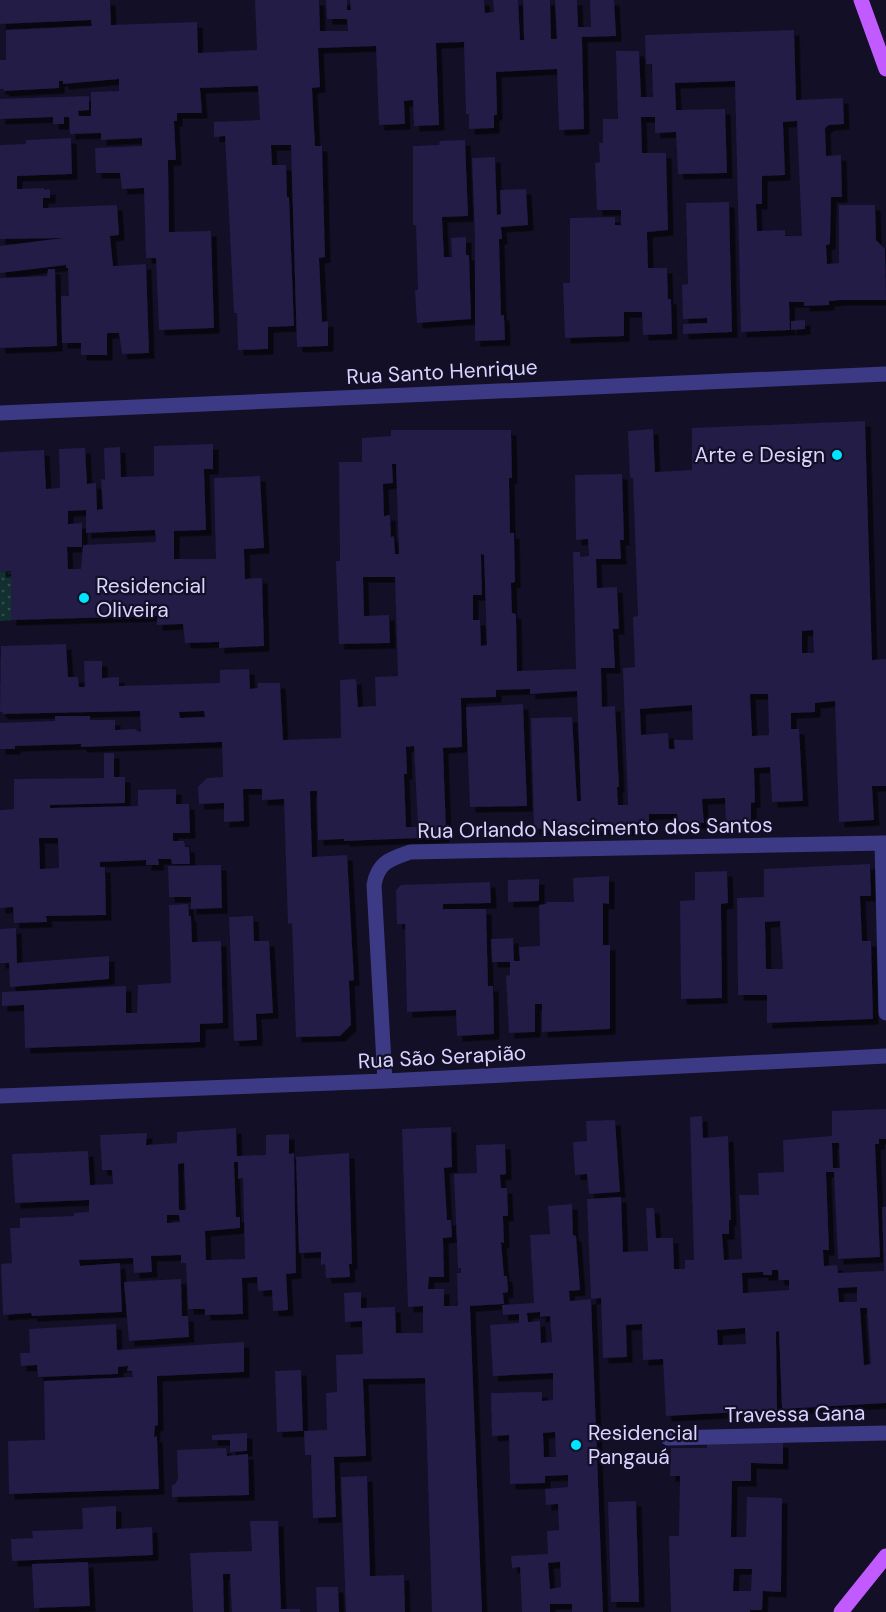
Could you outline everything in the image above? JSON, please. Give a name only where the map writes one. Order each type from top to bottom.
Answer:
[{"type":"main road","points":[[863,4],[886,69]]},
{"type":"main road","points":[[841,1612],[886,1556]]},
{"type":"street","name":"Rua Santo Henrique","points":[[0,413],[886,374]]},
{"type":"street","points":[[884,843],[886,1013]]},
{"type":"street","name":"Rua Orlando Nascimento dos Santos","points":[[385,1081],[374,885],[376,872],[389,859],[410,852],[884,843]]},
{"type":"street","name":"Rua São Serapião","points":[[0,1096],[385,1081],[886,1056]]},
{"type":"street","name":"Travessa Gana","points":[[668,1438],[886,1432]]},
{"type":"green space","points":[[11,571],[11,620],[0,621],[0,572]]},
{"type":"building","points":[[0,0],[110,0],[111,25],[197,22],[198,53],[257,50],[255,0],[319,0],[320,31],[348,31],[347,19],[327,19],[326,0],[347,0],[347,10],[351,10],[350,0],[484,0],[485,13],[494,12],[493,0],[518,0],[520,40],[524,40],[523,0],[550,0],[551,39],[557,39],[555,0],[577,0],[578,27],[591,27],[590,0],[614,0],[616,36],[582,37],[584,129],[559,130],[557,69],[496,72],[497,115],[494,115],[494,128],[469,129],[469,114],[466,114],[464,42],[436,43],[439,125],[414,126],[413,100],[404,101],[405,124],[379,125],[376,46],[318,48],[320,87],[312,88],[315,146],[322,146],[325,257],[319,258],[322,322],[328,321],[328,346],[297,347],[291,145],[271,145],[272,165],[286,165],[294,326],[268,327],[268,349],[238,350],[225,136],[214,137],[214,122],[260,120],[258,86],[200,88],[202,113],[177,113],[177,121],[174,121],[176,160],[168,160],[169,232],[211,231],[214,328],[159,330],[156,258],[146,258],[144,188],[122,189],[120,173],[96,173],[95,148],[142,146],[142,138],[101,140],[101,133],[70,134],[69,117],[64,117],[64,124],[53,124],[53,117],[0,119],[0,99],[89,96],[89,110],[78,111],[79,116],[91,116],[91,92],[119,91],[119,79],[63,84],[63,81],[59,81],[59,88],[4,91],[0,89],[0,60],[6,60],[6,30],[92,26],[91,20],[0,24]]},
{"type":"building","points":[[794,30],[796,100],[843,98],[844,124],[829,125],[825,128],[826,156],[841,155],[842,197],[831,197],[830,244],[826,245],[827,264],[839,263],[839,205],[875,205],[876,240],[885,249],[886,300],[841,300],[829,301],[829,305],[804,306],[804,302],[789,302],[790,330],[741,332],[735,81],[675,83],[676,110],[725,109],[727,173],[678,174],[676,132],[655,133],[655,117],[641,117],[642,153],[666,153],[668,230],[647,232],[648,268],[667,268],[672,334],[643,335],[642,312],[624,312],[624,336],[565,338],[563,283],[570,283],[570,218],[615,217],[615,225],[621,225],[621,210],[597,210],[595,163],[600,162],[599,143],[603,143],[603,119],[618,119],[616,51],[639,51],[641,97],[653,97],[652,64],[646,64],[645,35]],"holes":[[[797,121],[802,236],[785,236],[785,230],[757,231],[756,204],[762,204],[762,176],[785,175],[783,122]]]},
{"type":"building","points":[[71,138],[72,174],[17,176],[17,189],[50,189],[50,198],[43,198],[43,208],[117,205],[119,235],[110,236],[113,266],[146,264],[149,353],[122,354],[119,333],[107,333],[107,355],[81,355],[81,343],[62,343],[61,296],[69,296],[66,265],[0,273],[0,246],[64,238],[0,239],[0,145],[26,144],[26,140]]},
{"type":"building","points":[[465,140],[468,216],[442,217],[444,257],[452,257],[451,238],[466,237],[466,255],[469,255],[471,319],[417,323],[413,146],[439,145],[440,141]]},
{"type":"building","points":[[495,157],[497,215],[501,214],[500,190],[526,189],[528,225],[501,227],[502,239],[499,239],[501,315],[504,315],[505,340],[475,341],[472,158]]},
{"type":"building","points":[[729,202],[732,332],[683,334],[683,324],[707,323],[707,318],[683,319],[682,285],[688,284],[686,203]]},
{"type":"building","points":[[48,269],[55,269],[57,346],[0,348],[0,278],[47,276]]},
{"type":"building","points":[[805,320],[805,329],[791,330],[791,321]]},
{"type":"building","points":[[865,421],[872,660],[886,659],[886,786],[872,786],[874,820],[839,822],[835,701],[815,703],[815,712],[791,713],[791,729],[799,729],[803,801],[772,802],[770,767],[754,768],[755,802],[751,803],[751,821],[726,822],[725,798],[702,799],[704,823],[678,824],[677,814],[649,814],[649,826],[629,826],[629,830],[582,831],[582,827],[534,829],[531,718],[572,717],[577,801],[581,801],[577,691],[530,694],[530,689],[496,690],[496,697],[461,698],[462,747],[443,748],[446,831],[444,837],[318,840],[317,791],[310,791],[312,857],[347,855],[354,980],[349,981],[351,1025],[340,1036],[296,1037],[292,923],[288,924],[284,799],[262,800],[262,789],[243,789],[244,821],[224,822],[224,803],[199,804],[198,787],[207,778],[223,777],[222,742],[81,747],[81,744],[15,746],[15,749],[0,749],[0,723],[55,721],[55,716],[90,716],[90,720],[115,720],[115,730],[136,729],[141,732],[140,711],[2,714],[3,712],[0,712],[1,646],[66,644],[68,677],[78,677],[79,687],[85,687],[84,661],[102,661],[102,678],[119,677],[119,686],[220,683],[220,670],[249,669],[250,689],[258,688],[258,683],[280,683],[283,740],[341,738],[340,680],[356,679],[358,707],[376,706],[375,677],[398,676],[395,577],[363,577],[364,616],[389,615],[390,643],[339,644],[336,561],[340,561],[339,462],[362,462],[362,438],[391,436],[391,430],[511,430],[510,533],[514,533],[515,582],[511,583],[512,613],[516,614],[517,671],[576,669],[573,552],[580,552],[580,557],[589,556],[588,539],[576,540],[575,475],[622,474],[624,540],[620,540],[621,559],[596,559],[597,588],[617,587],[619,629],[613,629],[615,668],[601,668],[602,707],[615,706],[618,805],[628,805],[623,668],[635,667],[633,617],[638,616],[633,478],[630,478],[628,431],[653,429],[655,472],[692,470],[692,428]],"holes":[[[392,464],[396,464],[399,554],[395,554],[394,536],[391,537],[390,515],[384,516],[383,484],[393,483]],[[481,554],[484,555],[487,645],[481,646],[480,620],[473,620],[473,595],[482,595]],[[813,630],[814,653],[802,653],[802,631]],[[750,694],[768,694],[769,735],[752,736]],[[692,705],[693,740],[674,740],[675,749],[669,749],[668,733],[641,735],[640,709]],[[204,711],[205,717],[180,718],[179,712]],[[414,746],[418,827],[406,827],[404,774],[407,774],[406,747]]]},
{"type":"building","points":[[213,444],[213,469],[204,469],[206,530],[174,531],[174,559],[216,559],[214,478],[260,476],[264,548],[244,549],[245,579],[262,578],[264,646],[219,648],[219,642],[185,643],[183,624],[157,625],[157,616],[11,620],[11,571],[0,572],[0,452],[44,450],[46,489],[60,488],[59,449],[85,448],[87,484],[96,483],[97,510],[103,509],[101,479],[105,480],[104,448],[120,447],[121,477],[154,476],[154,446]],"holes":[[[86,510],[86,533],[155,530],[156,542],[83,545],[81,569],[68,569],[67,547],[82,547],[82,523],[68,524],[68,511]]]},
{"type":"building","points":[[523,704],[527,806],[470,807],[466,707]]},
{"type":"building","points":[[104,753],[114,753],[114,777],[125,777],[125,803],[50,805],[50,808],[138,806],[138,790],[176,789],[176,804],[189,804],[190,833],[173,833],[173,841],[184,841],[185,847],[189,847],[190,864],[172,864],[171,859],[158,859],[159,865],[146,865],[146,860],[100,862],[100,867],[105,867],[106,915],[46,916],[47,922],[14,923],[13,907],[0,908],[0,810],[14,809],[14,779],[104,778]],"holes":[[[39,838],[58,838],[59,868],[40,869]]]},
{"type":"building","points":[[870,864],[871,896],[860,896],[862,941],[871,941],[873,1019],[767,1023],[767,995],[738,995],[737,898],[764,897],[764,869]],"holes":[[[780,921],[783,969],[766,969],[765,922]]]},
{"type":"building","points":[[221,865],[222,908],[191,909],[191,897],[169,897],[168,866]]},
{"type":"building","points":[[727,871],[728,903],[721,904],[722,998],[681,999],[680,901],[695,900],[695,872]]},
{"type":"building","points":[[609,876],[609,904],[603,903],[603,945],[610,945],[610,1029],[542,1032],[542,1004],[535,1004],[535,1032],[509,1033],[506,976],[510,975],[510,962],[492,962],[491,939],[513,938],[514,961],[520,961],[519,947],[540,946],[539,905],[547,904],[546,902],[574,902],[573,878]]},
{"type":"building","points":[[539,879],[539,901],[508,902],[508,880]]},
{"type":"building","points":[[490,882],[491,903],[443,904],[443,909],[486,909],[488,986],[493,986],[494,1034],[457,1036],[456,1010],[407,1012],[405,924],[397,924],[396,890],[401,885]]},
{"type":"building","points":[[188,904],[192,942],[221,941],[223,1023],[200,1024],[200,1042],[25,1048],[24,1005],[2,1006],[2,992],[126,986],[126,1013],[137,1013],[138,985],[171,983],[169,905]]},
{"type":"building","points":[[253,916],[254,941],[269,941],[273,1013],[256,1014],[257,1040],[234,1041],[229,917]]},
{"type":"building","points":[[16,928],[17,963],[109,956],[109,979],[10,987],[9,963],[0,963],[0,929]]},
{"type":"building","points":[[886,1109],[886,1139],[879,1139],[879,1144],[875,1144],[880,1257],[838,1259],[834,1172],[826,1172],[829,1250],[823,1250],[824,1266],[837,1265],[838,1273],[884,1271],[882,1207],[886,1207],[886,1403],[782,1409],[779,1331],[776,1332],[777,1410],[666,1416],[663,1359],[643,1360],[642,1324],[626,1325],[627,1357],[603,1358],[601,1298],[591,1299],[587,1199],[621,1197],[623,1252],[648,1251],[646,1208],[654,1208],[656,1238],[673,1238],[674,1269],[685,1269],[685,1260],[694,1260],[690,1117],[702,1116],[703,1138],[728,1136],[731,1220],[729,1220],[729,1234],[722,1234],[724,1260],[742,1259],[739,1195],[759,1195],[758,1173],[784,1172],[783,1140],[832,1136],[832,1111]],"holes":[[[832,1143],[839,1143],[840,1168],[833,1168]],[[772,1270],[778,1270],[779,1280],[789,1280],[789,1290],[743,1293],[742,1273],[763,1272],[763,1275],[772,1275]],[[857,1287],[857,1302],[839,1302],[838,1288]],[[860,1308],[867,1308],[871,1364],[864,1365]],[[745,1328],[746,1344],[718,1345],[717,1330]]]},
{"type":"building","points":[[615,1120],[620,1192],[589,1194],[587,1174],[575,1175],[573,1142],[587,1141],[586,1121]]},
{"type":"building","points":[[451,1127],[452,1167],[444,1168],[447,1220],[451,1220],[452,1237],[443,1238],[444,1277],[429,1277],[428,1289],[444,1289],[444,1306],[458,1306],[457,1273],[461,1273],[461,1268],[458,1268],[454,1174],[477,1173],[476,1145],[505,1144],[506,1174],[500,1175],[501,1188],[507,1188],[508,1216],[503,1216],[504,1243],[501,1242],[508,1292],[503,1293],[504,1304],[470,1306],[482,1612],[432,1612],[425,1378],[363,1379],[366,1456],[334,1457],[336,1517],[313,1518],[311,1455],[305,1455],[304,1431],[327,1430],[326,1393],[337,1392],[336,1355],[363,1354],[362,1321],[345,1322],[344,1293],[361,1292],[361,1308],[395,1307],[396,1333],[423,1333],[423,1306],[408,1307],[402,1129]]},
{"type":"building","points":[[236,1128],[237,1156],[266,1155],[266,1135],[289,1134],[289,1154],[294,1153],[296,1273],[286,1274],[288,1310],[273,1311],[272,1290],[258,1291],[257,1277],[242,1278],[243,1314],[205,1315],[205,1309],[188,1309],[186,1263],[181,1263],[181,1255],[151,1256],[152,1272],[134,1273],[133,1258],[79,1260],[80,1266],[120,1263],[122,1312],[3,1315],[1,1264],[12,1263],[10,1228],[20,1228],[20,1218],[74,1216],[74,1213],[89,1212],[89,1200],[15,1203],[12,1154],[88,1151],[90,1185],[113,1184],[112,1170],[102,1170],[100,1135],[147,1133],[146,1145],[177,1143],[177,1132]],"holes":[[[234,1162],[238,1162],[238,1179],[243,1178],[245,1259],[206,1260],[205,1231],[240,1228],[240,1217],[236,1217]],[[184,1163],[186,1210],[179,1210],[178,1164]],[[167,1215],[179,1215],[180,1222],[167,1223]]]},
{"type":"building","points":[[349,1153],[352,1264],[349,1264],[350,1277],[326,1278],[325,1264],[321,1265],[321,1252],[299,1253],[296,1157]]},
{"type":"building","points":[[572,1204],[573,1235],[576,1236],[580,1290],[569,1291],[570,1301],[591,1299],[603,1612],[572,1612],[572,1604],[550,1604],[550,1612],[522,1612],[520,1567],[512,1568],[511,1556],[548,1554],[547,1531],[559,1530],[558,1504],[546,1505],[545,1489],[568,1487],[568,1475],[545,1476],[545,1483],[510,1484],[509,1435],[492,1436],[491,1393],[542,1392],[542,1401],[553,1400],[553,1373],[493,1376],[490,1325],[519,1323],[519,1314],[503,1315],[502,1305],[534,1303],[530,1235],[550,1234],[548,1206]],"holes":[[[540,1312],[540,1317],[550,1316],[552,1342],[541,1343],[540,1321],[528,1322],[527,1313]],[[555,1432],[556,1457],[544,1457],[543,1433]],[[560,1562],[561,1587],[550,1589],[548,1563]]]},
{"type":"building","points":[[181,1279],[182,1316],[188,1316],[189,1337],[129,1341],[124,1282]]},
{"type":"building","points":[[116,1324],[117,1350],[244,1342],[244,1372],[157,1376],[158,1425],[155,1426],[154,1437],[157,1436],[159,1489],[9,1494],[8,1441],[45,1440],[44,1381],[133,1377],[132,1371],[127,1371],[128,1366],[118,1367],[118,1374],[38,1377],[37,1365],[21,1366],[20,1353],[30,1353],[29,1329]]},
{"type":"building","points":[[301,1370],[303,1431],[277,1432],[275,1371]]},
{"type":"building","points":[[247,1433],[247,1451],[230,1452],[230,1440],[212,1440],[212,1435]]},
{"type":"building","points":[[783,1442],[783,1464],[751,1463],[751,1481],[732,1481],[731,1537],[746,1537],[747,1497],[782,1498],[781,1592],[763,1591],[762,1610],[671,1612],[669,1536],[679,1536],[680,1476],[670,1476],[671,1448],[707,1448],[707,1444]],"holes":[[[734,1569],[752,1569],[751,1591],[733,1591]]]},
{"type":"building","points":[[226,1448],[227,1456],[248,1454],[249,1495],[172,1497],[172,1485],[178,1479],[177,1450]]},
{"type":"building","points":[[367,1476],[370,1576],[404,1575],[405,1612],[346,1612],[341,1477]]},
{"type":"building","points":[[636,1501],[639,1602],[611,1602],[608,1502]]},
{"type":"building","points":[[116,1506],[116,1529],[152,1527],[153,1555],[12,1561],[11,1539],[33,1538],[32,1531],[83,1529],[82,1508]]},
{"type":"building","points":[[250,1521],[278,1521],[281,1609],[300,1609],[300,1612],[232,1612],[230,1574],[223,1574],[224,1612],[193,1612],[190,1553],[252,1551]]},
{"type":"building","points":[[88,1562],[90,1606],[34,1608],[32,1564]]},
{"type":"building","points":[[316,1587],[338,1587],[339,1612],[317,1612]]},
{"type":"place","name":"Arte e Design","points":[[837,455]]},
{"type":"place","name":"Residencial Oliveira","points":[[84,598]]},
{"type":"place","name":"Residencial Pangauá","points":[[576,1445]]}]
